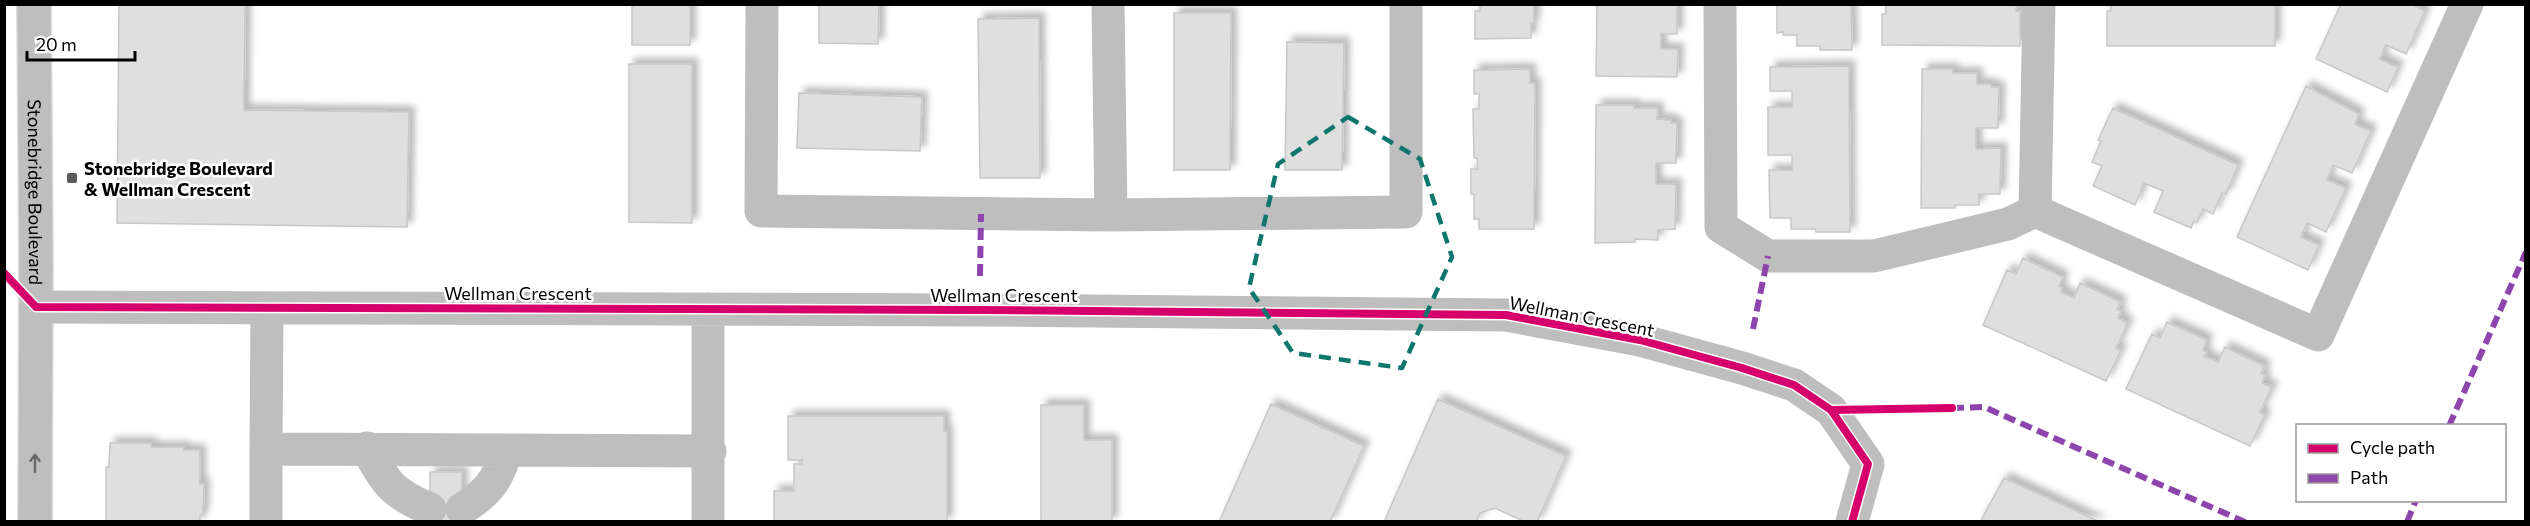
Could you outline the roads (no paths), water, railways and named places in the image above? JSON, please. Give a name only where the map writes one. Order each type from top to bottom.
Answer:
[{"type":"street","name":"Stonebridge Boulevard","points":[[34,4],[36,307],[34,522]]},
{"type":"street","points":[[762,4],[761,211],[1111,215],[1406,212],[1406,4]]},
{"type":"street","points":[[1108,4],[1111,215]]},
{"type":"street","points":[[1720,4],[1721,227],[1768,256],[1874,256],[2008,224],[2035,211],[2318,335],[2467,4]]},
{"type":"street","points":[[2035,211],[2039,4]]},
{"type":"street","name":"Wellman Crescent","points":[[36,307],[1506,315],[1640,340],[1794,385],[1831,410],[1868,464],[1852,522]]},
{"type":"street","points":[[266,522],[267,308]]},
{"type":"street","points":[[708,309],[710,451],[708,522]]},
{"type":"street","points":[[367,448],[381,476],[404,498],[446,509],[483,495],[501,471],[507,450]]},
{"type":"street","points":[[266,449],[710,451]]},
{"type":"place","name":"Stonebridge Boulevard & Wellman Crescent","points":[[72,178]]}]
